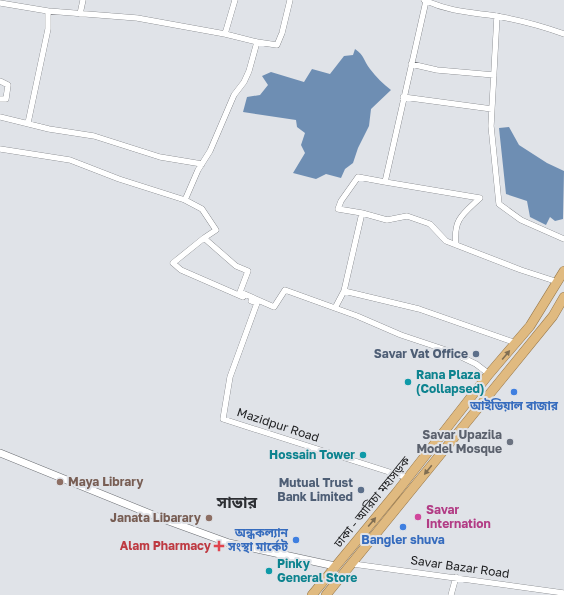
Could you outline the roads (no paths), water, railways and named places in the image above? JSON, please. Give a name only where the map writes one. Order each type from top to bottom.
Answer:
[{"type":"highway","name":"ঢাকা - আরিচা মহাসড়ক","points":[[312,595],[408,478],[488,374],[530,326],[564,271]]},
{"type":"highway","name":"ঢাকা - আরিচা মহাসড়ক","points":[[326,595],[353,564],[553,316],[564,297]]},
{"type":"street","points":[[80,14],[83,0]]},
{"type":"street","points":[[225,34],[235,0]]},
{"type":"street","points":[[0,3],[48,11],[137,18],[277,45],[282,33],[290,0]]},
{"type":"street","points":[[385,182],[425,0],[459,12],[497,16],[541,25],[564,34]]},
{"type":"street","points":[[28,124],[47,37],[48,11]]},
{"type":"street","points":[[497,16],[491,126],[499,204],[521,220],[564,239]]},
{"type":"street","points":[[185,200],[202,164],[210,151],[234,95],[244,82],[249,72],[257,42]]},
{"type":"street","points":[[410,64],[437,70],[494,75]]},
{"type":"street","points":[[0,81],[8,86],[6,99],[0,99]]},
{"type":"street","points":[[403,97],[492,109]]},
{"type":"street","points":[[0,117],[28,124],[94,136],[160,157],[202,164]]},
{"type":"street","points":[[0,149],[70,160],[160,193],[185,200],[202,209],[216,230],[204,238],[236,266],[248,271],[240,292],[274,308],[285,290],[336,308],[401,335],[449,351],[476,364],[488,374]]},
{"type":"street","points":[[456,245],[454,231],[461,216],[480,198],[358,177],[341,201],[338,209],[362,213],[387,220],[407,216],[430,224],[446,241],[456,245],[514,267],[558,282]]},
{"type":"street","points":[[336,308],[344,291],[362,213]]},
{"type":"street","name":"Mazidpur Road","points":[[204,238],[173,263],[181,270],[256,303],[230,377],[223,419],[408,478]]},
{"type":"street","points":[[344,291],[419,309],[516,343]]},
{"type":"street","points":[[0,453],[163,519],[229,543],[335,566]]},
{"type":"street","name":"Savar Bazar Road","points":[[353,564],[564,593]]},
{"type":"street","points":[[451,595],[456,577]]},
{"type":"water","points":[[355,49],[382,83],[391,90],[371,109],[369,126],[358,148],[353,163],[345,169],[341,178],[326,174],[316,179],[293,173],[305,153],[301,145],[305,133],[297,127],[296,120],[243,112],[247,97],[260,95],[268,85],[262,76],[271,72],[304,82],[312,69],[330,74],[344,56],[353,55]]},
{"type":"water","points":[[509,127],[519,145],[547,163],[564,171],[563,219],[555,221],[550,217],[546,225],[530,217],[527,201],[506,194],[499,128]]},
{"type":"place","name":"Savar Vat Office","points":[[476,354]]},
{"type":"place","name":"Rana Plaza (Collapsed)","points":[[408,382]]},
{"type":"place","name":"আইডিয়াল বাজার","points":[[514,392]]},
{"type":"place","name":"Savar Upazila Model Mosque","points":[[510,442]]},
{"type":"place","name":"Hossain Tower","points":[[363,455]]},
{"type":"place","name":"Maya Library","points":[[60,482]]},
{"type":"place","name":"Mutual Trust Bank Limited","points":[[361,490]]},
{"type":"place","name":"Savar Internation","points":[[418,517]]},
{"type":"place","name":"Janata Libarary","points":[[209,518]]},
{"type":"place","name":"Bangler shuva","points":[[403,527]]},
{"type":"place","name":"অন্ধকল্যান সংস্থা মার্কেট","points":[[296,540]]},
{"type":"place","name":"Alam Pharmacy","points":[[219,546]]},
{"type":"place","name":"Pinky General Store","points":[[269,571]]},
{"type":"district","name":"সাভার","points":[[237,502]]}]
